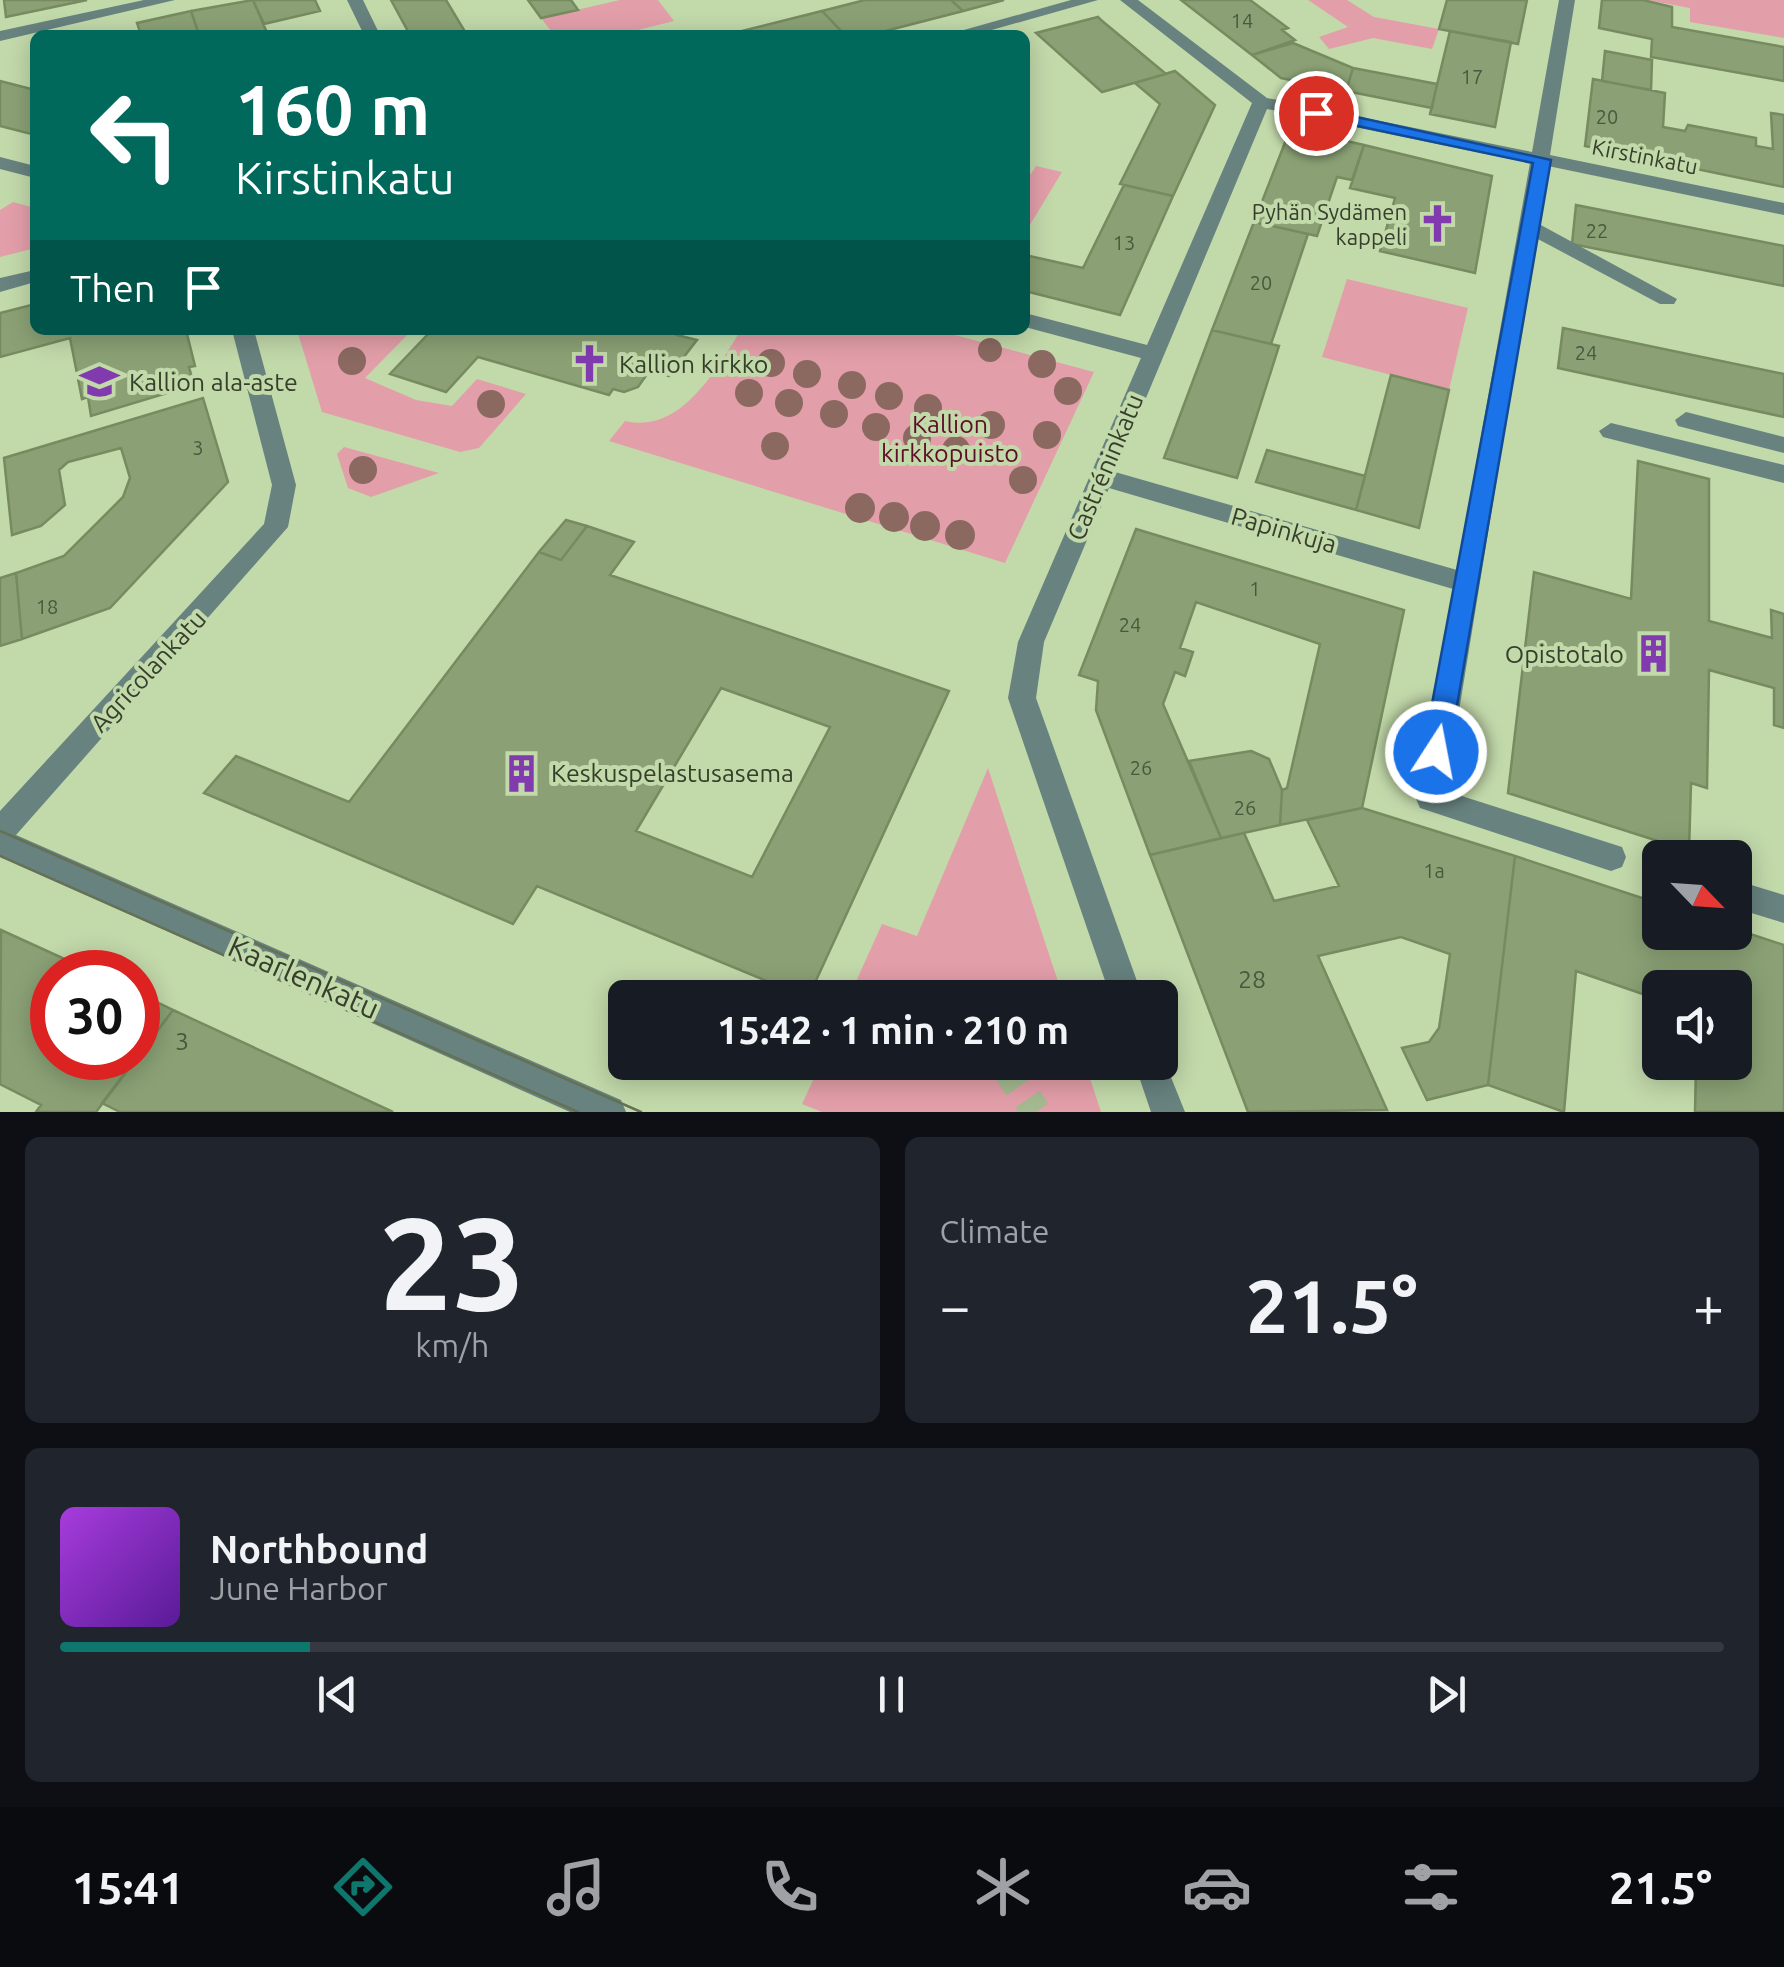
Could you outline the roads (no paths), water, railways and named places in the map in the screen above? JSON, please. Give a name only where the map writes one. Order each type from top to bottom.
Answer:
[{"type":"street","points":[[0,36],[167,0]]},
{"type":"street","points":[[355,0],[370,30]]},
{"type":"street","points":[[973,30],[1090,0]]},
{"type":"street","points":[[1128,0],[1261,102]]},
{"type":"street","points":[[1568,0],[1430,799],[1611,856]]},
{"type":"street","name":"Kirstinkatu","points":[[1261,102],[1784,209]]},
{"type":"street","name":"Castréninkatu","points":[[1121,980],[1022,698],[1031,642],[1261,102]]},
{"type":"street","points":[[0,163],[30,171]]},
{"type":"street","points":[[1530,227],[1667,298]]},
{"type":"street","points":[[0,285],[30,277]]},
{"type":"street","points":[[1030,321],[1152,354]]},
{"type":"street","name":"Agricolankatu","points":[[0,832],[262,548],[276,528],[284,484],[244,335]]},
{"type":"street","points":[[1686,420],[1784,446]]},
{"type":"street","points":[[1611,431],[1784,474]]},
{"type":"street","name":"Papinkuja","points":[[1101,477],[1467,582]]},
{"type":"street","name":"Kaarlenkatu","points":[[0,842],[609,1112]]},
{"type":"street","points":[[1752,899],[1784,909]]},
{"type":"street","points":[[1156,1080],[1168,1112]]},
{"type":"tunnel","points":[[1014,1080],[1036,1112]]},
{"type":"tram line","points":[[0,831],[641,1112]]},
{"type":"tram line","points":[[0,856],[578,1112]]},
{"type":"place","name":"Pyhän Sydämen kappeli","points":[[1437,224]]},
{"type":"place","name":"Kallion kirkko","points":[[589,364]]},
{"type":"place","name":"Kallion ala-aste","points":[[99,382]]},
{"type":"place","name":"Opistotalo","points":[[1654,654]]},
{"type":"place","name":"Keskuspelastusasema","points":[[521,773]]},
{"type":"park label","name":"Kallion kirkkopuisto","points":[[950,438]]}]
